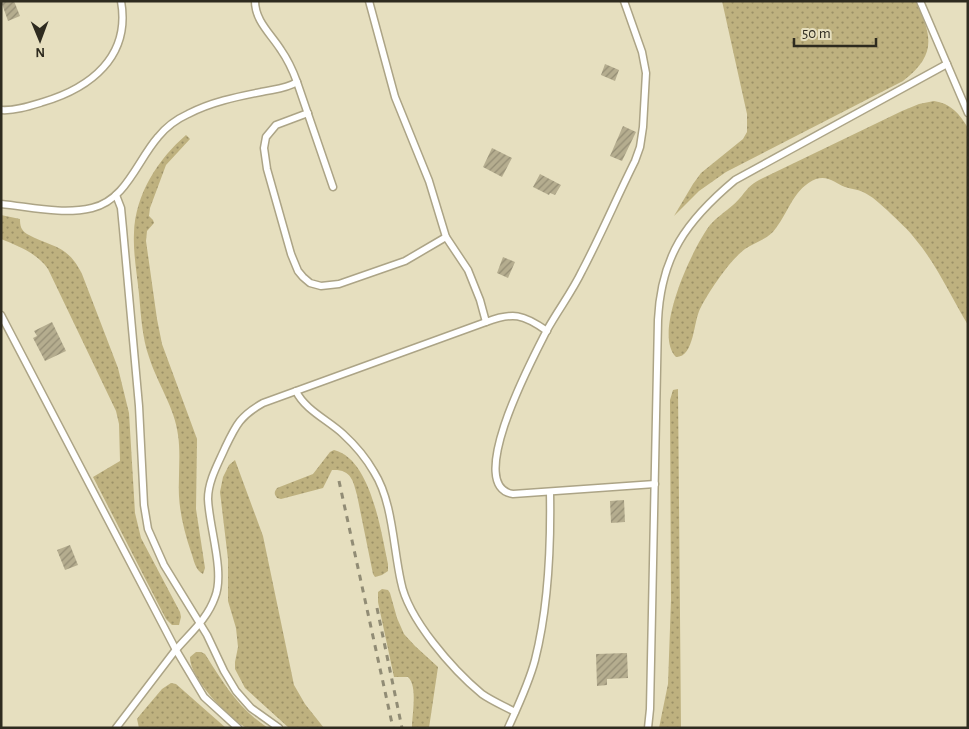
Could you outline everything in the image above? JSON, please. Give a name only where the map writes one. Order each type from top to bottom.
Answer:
[{"type":"lane","points":[[1,110],[26,106],[61,96],[81,86],[99,72],[110,59],[117,45],[122,27],[121,1]]},
{"type":"lane","points":[[255,1],[260,21],[282,50],[298,82],[332,187]]},
{"type":"lane","points":[[370,1],[392,89],[429,181],[446,237],[468,270],[480,300],[486,322]]},
{"type":"lane","points":[[624,1],[646,73],[640,147],[582,271],[547,331],[506,420],[497,452],[495,468],[496,481],[504,492],[512,494],[655,484]]},
{"type":"lane","points":[[920,1],[968,113]]},
{"type":"lane","points":[[648,728],[650,709],[658,320],[660,294],[666,267],[686,230],[707,204],[735,180],[947,64]]},
{"type":"lane","points":[[1,204],[53,210],[74,210],[101,205],[116,196],[154,141],[177,120],[211,104],[282,88],[298,82]]},
{"type":"lane","points":[[308,113],[276,125],[266,137],[264,148],[267,169],[291,254],[298,271],[303,277],[310,283],[321,286],[339,284],[405,261],[446,237]]},
{"type":"lane","points":[[116,196],[121,208],[124,229],[139,406],[146,519],[152,541],[236,691],[251,708],[278,728]]},
{"type":"lane","points":[[1,314],[176,650],[204,697],[238,728]]},
{"type":"lane","points":[[116,728],[176,650],[200,624],[215,598],[218,582],[208,498],[213,475],[229,439],[244,415],[263,403],[506,315],[530,320],[547,331]]},
{"type":"lane","points":[[296,391],[302,402],[331,423],[354,444],[376,474],[388,514],[404,595],[421,626],[441,651],[476,688],[491,700],[515,712]]},
{"type":"lane","points":[[508,728],[531,674],[542,629],[549,550],[550,492]]},
{"type":"shaded area","points":[[722,1],[916,1],[926,25],[928,44],[922,62],[903,81],[726,172],[699,191],[674,216],[701,173],[743,139],[747,132],[747,114]]},
{"type":"shaded area","points":[[934,101],[945,104],[954,110],[968,128],[968,325],[931,260],[902,225],[873,198],[858,190],[820,178],[802,188],[773,232],[745,249],[727,268],[698,313],[693,337],[687,351],[676,357],[670,346],[669,330],[672,311],[685,270],[703,236],[713,222],[737,201],[748,188],[761,179],[902,111],[919,104]]},
{"type":"shaded area","points":[[186,135],[190,139],[166,165],[150,208],[149,216],[154,223],[147,231],[146,241],[162,344],[197,439],[196,509],[205,568],[203,574],[195,564],[180,510],[178,435],[170,405],[152,367],[145,342],[134,248],[135,219],[144,192],[166,155]]},
{"type":"shaded area","points":[[1,215],[20,219],[21,228],[25,232],[65,252],[71,257],[82,274],[118,368],[129,413],[135,513],[141,538],[180,612],[179,625],[172,625],[166,619],[93,477],[120,461],[119,424],[116,411],[48,269],[33,254],[1,239]]},
{"type":"shaded area","points":[[678,389],[681,728],[659,728],[668,684],[671,600],[670,400],[673,390]]},
{"type":"shaded area","points":[[334,450],[347,456],[357,467],[366,482],[378,516],[388,564],[388,571],[382,575],[375,577],[373,574],[357,495],[350,476],[343,471],[332,470],[323,488],[281,499],[275,495],[277,488],[313,474],[330,452]]},
{"type":"shaded area","points":[[235,460],[263,536],[294,685],[305,704],[324,728],[289,728],[245,688],[235,669],[238,647],[236,628],[228,601],[228,559],[220,492],[223,477],[229,465]]},
{"type":"shaded area","points":[[382,589],[388,590],[390,593],[404,634],[438,667],[429,728],[412,728],[414,694],[411,681],[408,677],[394,677],[378,602],[378,592]]},
{"type":"shaded area","points":[[196,652],[205,654],[240,704],[268,728],[245,727],[220,706],[202,686],[191,665],[190,657]]},
{"type":"shaded area","points":[[171,683],[176,684],[226,728],[139,728],[137,719],[162,689]]},
{"type":"building","points":[[1,1],[14,1],[20,16],[8,21]]},
{"type":"building","points":[[605,64],[619,70],[615,81],[601,75]]},
{"type":"building","points":[[623,126],[636,132],[622,161],[610,156]]},
{"type":"building","points":[[492,148],[512,158],[502,177],[483,167]]},
{"type":"building","points":[[540,174],[561,185],[555,195],[550,193],[549,195],[533,187]]},
{"type":"building","points":[[503,257],[515,262],[508,278],[497,273]]},
{"type":"building","points":[[52,322],[66,351],[45,361],[33,338],[37,336],[34,331]]},
{"type":"building","points":[[624,500],[625,522],[611,523],[610,501]]},
{"type":"building","points":[[70,545],[78,565],[65,570],[57,550]]},
{"type":"building","points":[[627,653],[628,678],[607,679],[607,685],[597,686],[596,654]]},
{"type":"railway","points":[[339,481],[393,728]]},
{"type":"railway","points":[[377,608],[402,728]]}]
